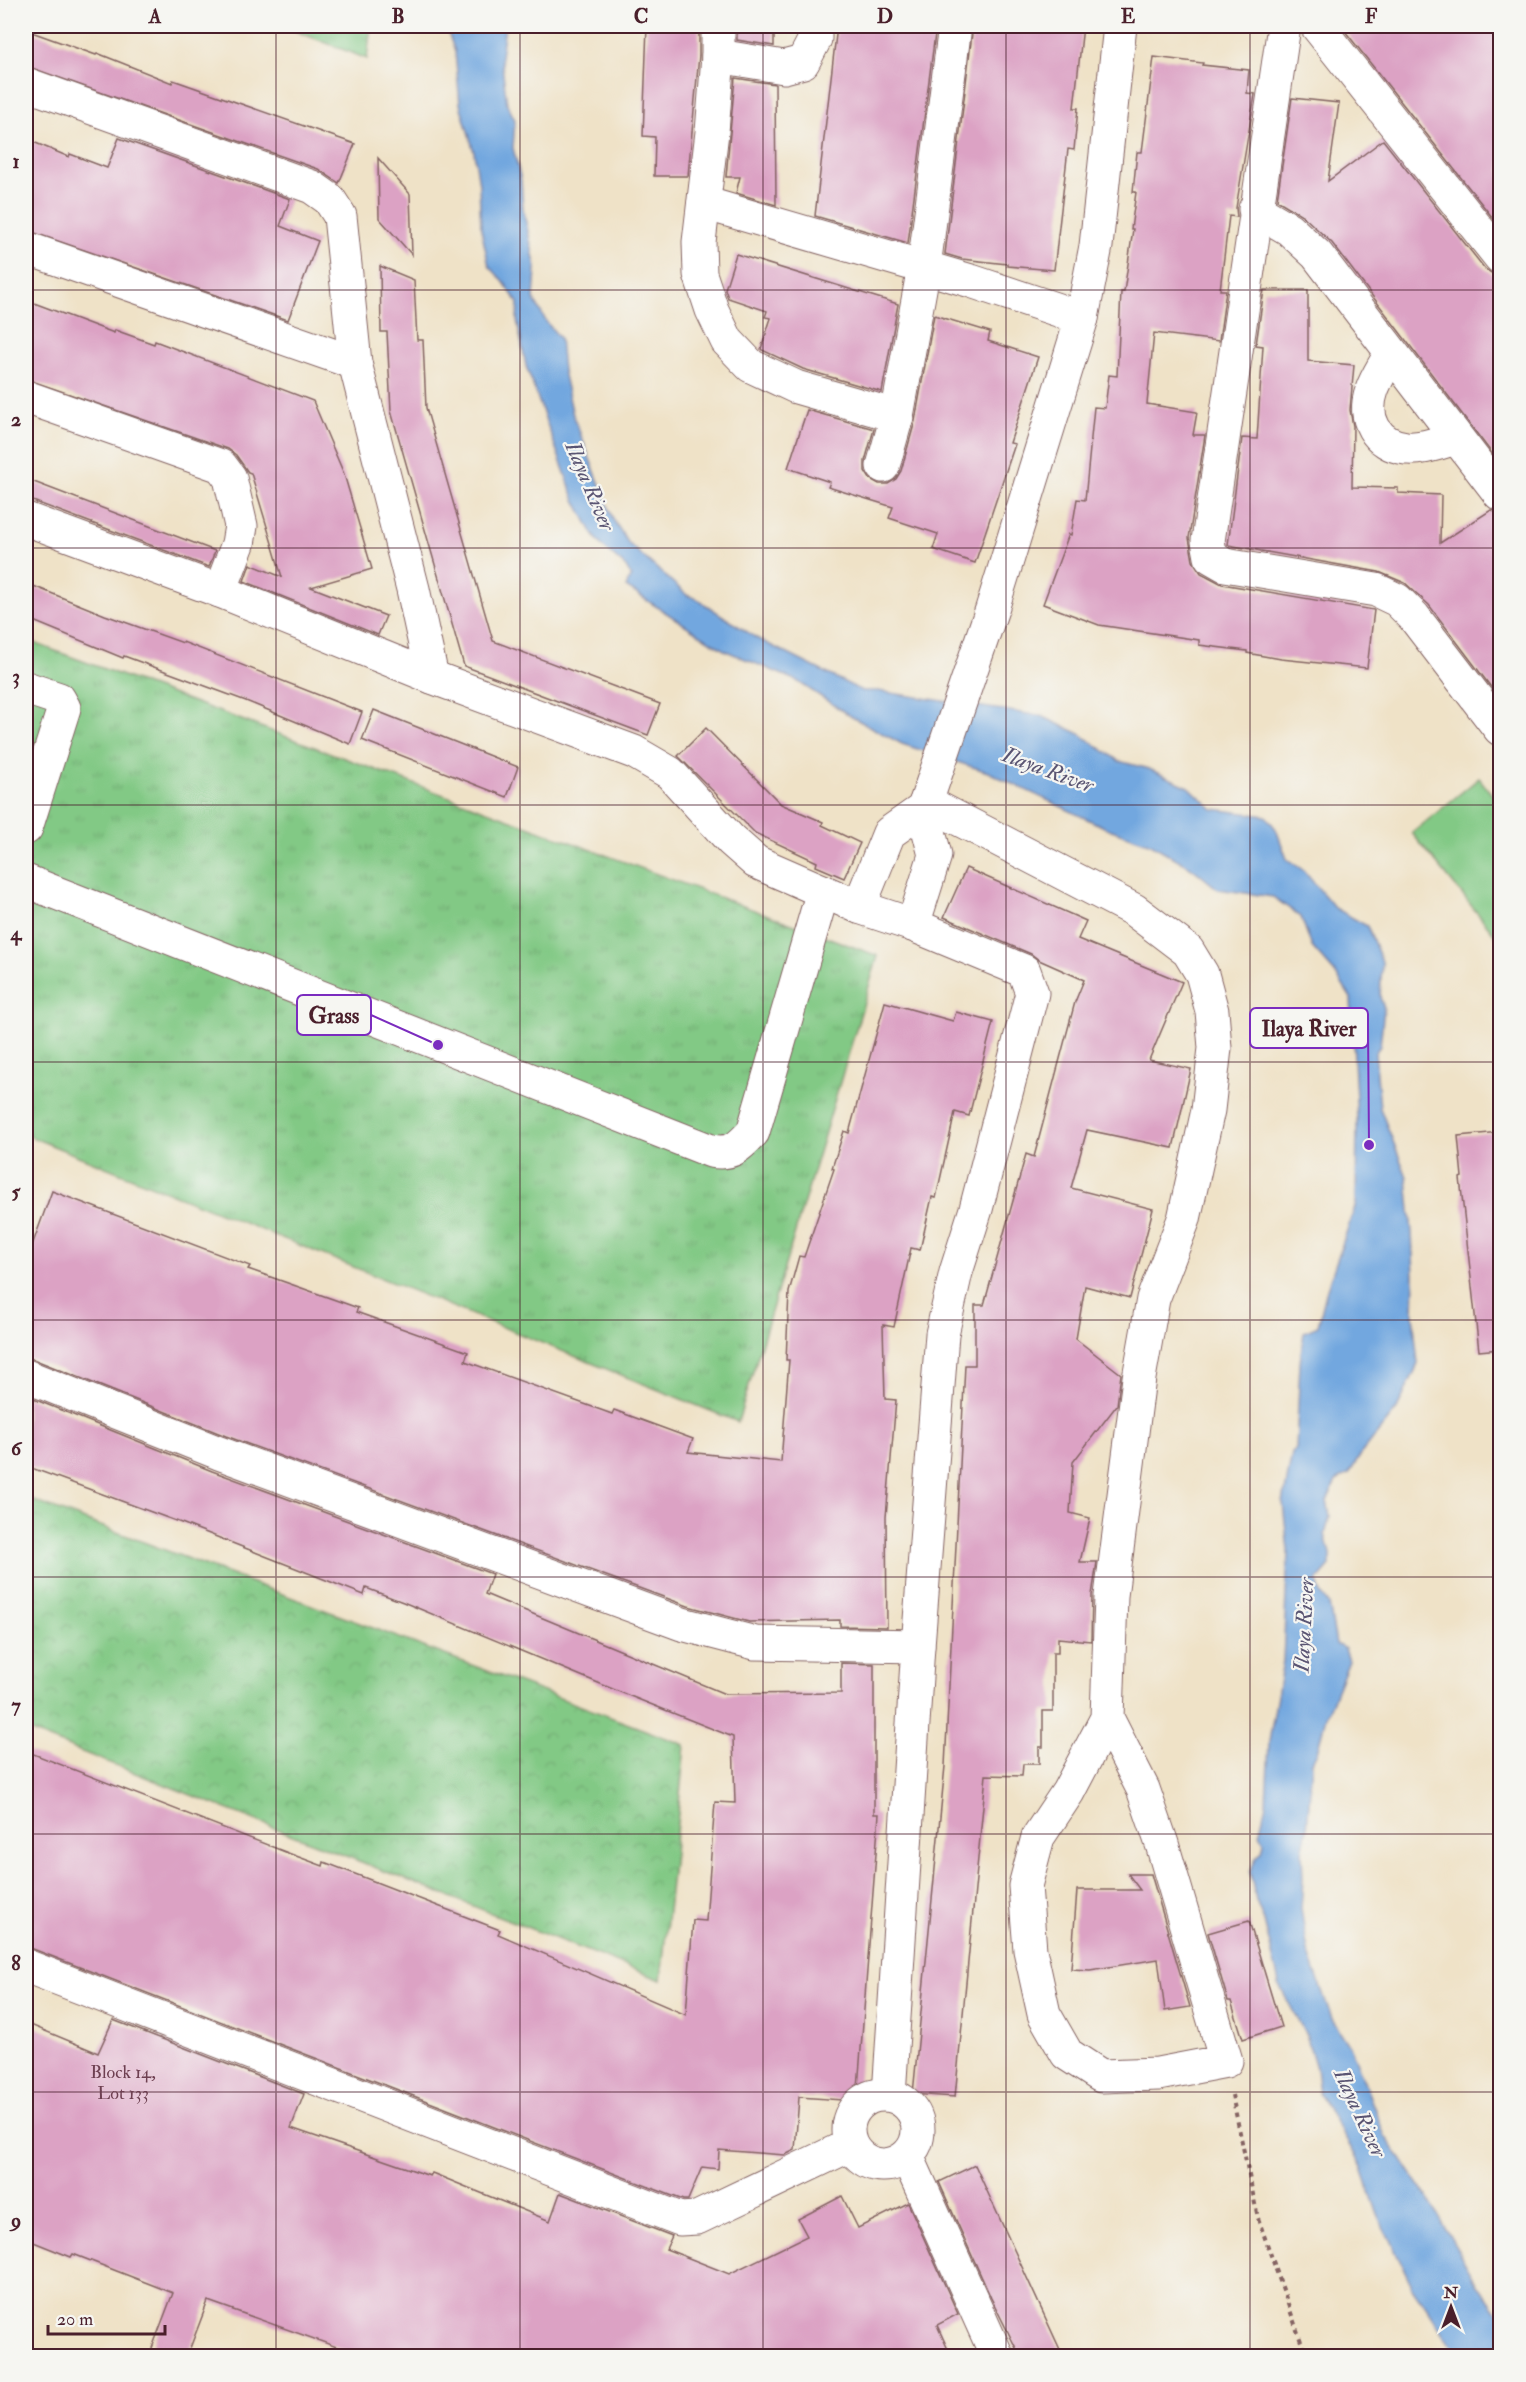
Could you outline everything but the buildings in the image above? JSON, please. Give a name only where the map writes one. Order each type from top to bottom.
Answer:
[{"type":"street","points":[[815,26],[814,39],[803,62],[784,67],[718,41],[699,242],[700,274],[712,310],[727,341],[751,366],[796,387],[897,416]]},
{"type":"street","points":[[883,466],[897,416],[924,267],[955,26]]},
{"type":"street","points":[[914,925],[935,855],[926,801],[992,609],[1082,318],[1096,246],[1120,26]]},
{"type":"street","points":[[1284,26],[1208,541],[1211,557],[1225,565],[1376,590],[1396,600],[1414,617],[1500,729]]},
{"type":"street","points":[[1317,26],[1500,257]]},
{"type":"street","points":[[26,84],[312,187],[329,199],[340,216],[355,363],[413,589],[432,677]]},
{"type":"street","points":[[704,203],[924,267],[1082,318]]},
{"type":"street","points":[[1256,209],[1289,229],[1317,255],[1500,494]]},
{"type":"street","points":[[26,248],[355,363]]},
{"type":"street","points":[[1391,353],[1371,391],[1369,407],[1372,428],[1386,442],[1407,448],[1456,438]]},
{"type":"street","points":[[26,397],[221,466],[230,478],[241,526],[238,544],[220,591]]},
{"type":"street","points":[[26,519],[220,591],[432,677],[634,752],[670,773],[731,840],[756,862],[859,907],[914,925],[1024,970],[1032,993],[976,1209],[956,1272],[942,1334],[918,1646],[889,2095]]},
{"type":"street","points":[[26,688],[59,699],[64,708],[26,828]]},
{"type":"street","points":[[859,907],[889,833],[926,801]]},
{"type":"street","points":[[926,801],[1134,910],[1160,929],[1188,951],[1202,974],[1212,1011],[1215,1048],[1208,1110],[1184,1219],[1153,1299],[1139,1378],[1111,1596],[1107,1718],[1068,1792],[1038,1837],[1025,1886],[1030,1950],[1044,2014],[1067,2054],[1101,2076],[1158,2074],[1226,2061],[1162,1844],[1143,1789],[1107,1718]]},
{"type":"street","points":[[26,881],[711,1151],[725,1154],[740,1145],[753,1132],[823,891]]},
{"type":"street","points":[[26,1376],[219,1454],[682,1624],[755,1643],[918,1646]]},
{"type":"street","points":[[26,1966],[680,2218],[697,2218],[850,2145]]},
{"type":"street","points":[[889,2095],[901,2099],[911,2108],[917,2120],[918,2133],[915,2145],[907,2156],[896,2163],[876,2164],[858,2156],[850,2145],[847,2133],[849,2120],[854,2108],[864,2100],[889,2095]]},
{"type":"street","points":[[907,2156],[997,2356]]},
{"type":"path","points":[[1226,2061],[1258,2218],[1306,2356]]},
{"type":"green space","points":[[283,26],[371,26],[367,59]]},
{"type":"green space","points":[[26,640],[878,956],[738,1422],[26,1135]]},
{"type":"green space","points":[[1479,778],[1500,805],[1500,941],[1412,833]]},
{"type":"green space","points":[[26,1498],[685,1745],[661,1980],[26,1730]]},
{"type":"water","points":[[448,26],[505,26],[501,57],[507,104],[515,120],[513,148],[521,180],[523,209],[536,268],[534,299],[547,323],[560,338],[563,371],[573,415],[614,521],[629,544],[687,595],[697,599],[758,639],[862,691],[878,691],[1041,716],[1080,734],[1119,761],[1149,769],[1189,787],[1213,809],[1266,816],[1276,829],[1287,859],[1303,870],[1335,908],[1367,926],[1382,962],[1380,997],[1384,1008],[1380,1046],[1375,1053],[1380,1108],[1407,1177],[1414,1276],[1413,1315],[1418,1364],[1397,1409],[1363,1451],[1349,1474],[1336,1481],[1327,1501],[1330,1517],[1325,1534],[1330,1554],[1330,1566],[1317,1581],[1321,1594],[1329,1604],[1336,1644],[1345,1649],[1349,1661],[1326,1717],[1317,1752],[1312,1762],[1307,1829],[1302,1853],[1301,1909],[1308,1951],[1332,2019],[1351,2048],[1385,2136],[1426,2195],[1473,2277],[1500,2316],[1500,2356],[1459,2356],[1413,2288],[1378,2215],[1361,2165],[1319,2093],[1316,2068],[1306,2035],[1280,1987],[1250,1872],[1264,1843],[1259,1834],[1266,1804],[1269,1742],[1283,1661],[1288,1551],[1283,1503],[1292,1453],[1296,1449],[1300,1362],[1304,1332],[1318,1326],[1327,1289],[1356,1204],[1357,1120],[1351,998],[1335,973],[1312,947],[1301,917],[1273,897],[1218,889],[1192,868],[1151,844],[1106,828],[988,772],[902,744],[852,717],[797,681],[724,650],[626,587],[631,576],[626,567],[602,546],[574,498],[526,366],[517,320],[518,303],[489,266],[481,229],[479,185],[474,152],[460,104],[455,52]]},
{"type":"place","name":"Grass","points":[[438,1045]]},
{"type":"place","name":"Ilaya River","points":[[1369,1145]]}]
